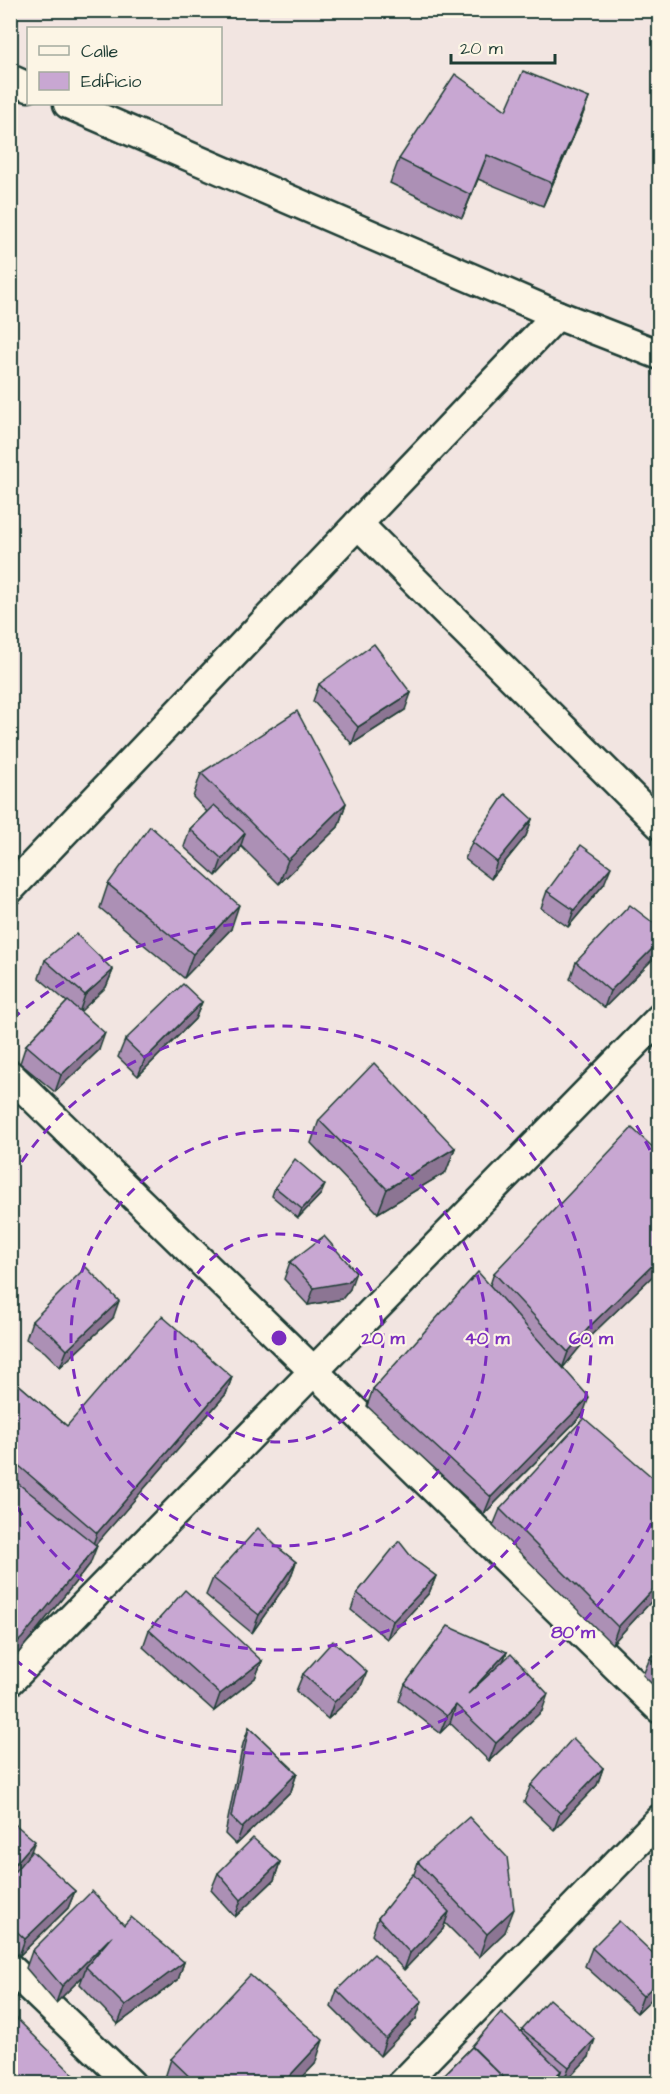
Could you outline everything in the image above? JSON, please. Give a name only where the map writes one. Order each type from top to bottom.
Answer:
[{"type":"street","points":[[10,79],[27,87]]},
{"type":"street","points":[[70,105],[557,315],[660,355]]},
{"type":"street","points":[[10,889],[557,315]]},
{"type":"street","points":[[358,524],[660,825]]},
{"type":"street","points":[[10,1681],[660,1018]]},
{"type":"street","points":[[10,1075],[660,1708]]},
{"type":"street","points":[[402,2084],[660,1819]]},
{"type":"street","points":[[10,1968],[132,2084]]},
{"type":"building","points":[[523,71],[589,98],[552,183],[487,155],[471,195],[399,159],[455,74],[506,110]]},
{"type":"building","points":[[374,644],[411,693],[358,727],[319,684]]},
{"type":"building","points":[[297,711],[346,803],[288,860],[201,773]]},
{"type":"building","points":[[505,794],[532,819],[497,862],[472,842]]},
{"type":"building","points":[[214,805],[245,833],[222,859],[190,829]]},
{"type":"building","points":[[150,826],[239,905],[193,954],[108,884]]},
{"type":"building","points":[[581,845],[611,867],[574,910],[547,891]]},
{"type":"building","points":[[630,905],[660,928],[660,941],[610,991],[576,962]]},
{"type":"building","points":[[76,934],[113,970],[85,995],[45,960]]},
{"type":"building","points":[[183,984],[202,1002],[145,1059],[125,1040]]},
{"type":"building","points":[[68,1001],[105,1033],[61,1075],[26,1045]]},
{"type":"building","points":[[374,1063],[455,1148],[387,1189],[319,1120]]},
{"type":"building","points":[[632,1128],[660,1154],[660,1258],[591,1325],[568,1352],[494,1273]]},
{"type":"building","points":[[295,1159],[325,1185],[302,1209],[275,1187]]},
{"type":"building","points":[[324,1236],[356,1272],[348,1282],[314,1288],[290,1262]]},
{"type":"building","points":[[86,1267],[119,1301],[67,1350],[52,1335],[32,1321]]},
{"type":"building","points":[[478,1272],[589,1397],[491,1497],[373,1389]]},
{"type":"building","points":[[162,1316],[232,1377],[97,1533],[10,1458],[10,1377],[67,1426]]},
{"type":"building","points":[[584,1418],[660,1484],[660,1582],[618,1627],[500,1509]]},
{"type":"building","points":[[10,1477],[97,1546],[22,1638],[10,1649],[10,1627],[17,1633],[10,1624]]},
{"type":"building","points":[[258,1528],[296,1562],[259,1615],[213,1578]]},
{"type":"building","points":[[399,1541],[413,1559],[436,1576],[393,1621],[357,1593]]},
{"type":"building","points":[[185,1590],[262,1661],[220,1694],[149,1630]]},
{"type":"building","points":[[448,1626],[507,1652],[468,1694],[511,1654],[548,1694],[496,1743],[456,1705],[447,1716],[405,1684]]},
{"type":"building","points":[[333,1641],[367,1672],[334,1702],[303,1674]]},
{"type":"building","points":[[660,1648],[660,1668],[650,1658]]},
{"type":"building","points":[[249,1727],[297,1773],[242,1828],[231,1817]]},
{"type":"building","points":[[573,1738],[603,1768],[560,1813],[531,1785]]},
{"type":"building","points":[[469,1817],[507,1857],[514,1909],[487,1934],[418,1862]]},
{"type":"building","points":[[10,1820],[35,1841],[10,1870]]},
{"type":"building","points":[[253,1838],[280,1862],[241,1900],[218,1873]]},
{"type":"building","points":[[32,1851],[75,1891],[25,1939],[10,1925],[10,1877]]},
{"type":"building","points":[[413,1874],[449,1912],[410,1953],[378,1918]]},
{"type":"building","points":[[92,1891],[124,1925],[131,1917],[184,1962],[125,2006],[86,1967],[112,1936],[62,1986],[32,1951]]},
{"type":"building","points":[[619,1921],[660,1960],[660,1980],[643,1996],[592,1948]]},
{"type":"building","points":[[374,1954],[422,2001],[386,2039],[337,1990]]},
{"type":"building","points":[[250,1975],[323,2040],[282,2084],[197,2084],[171,2059]]},
{"type":"building","points":[[549,1999],[595,2039],[569,2067],[522,2029]]},
{"type":"building","points":[[10,2012],[83,2084],[10,2084]]},
{"type":"building","points":[[501,2012],[561,2071],[547,2084],[510,2084],[472,2046]]},
{"type":"building","points":[[472,2047],[510,2084],[435,2084]]}]
